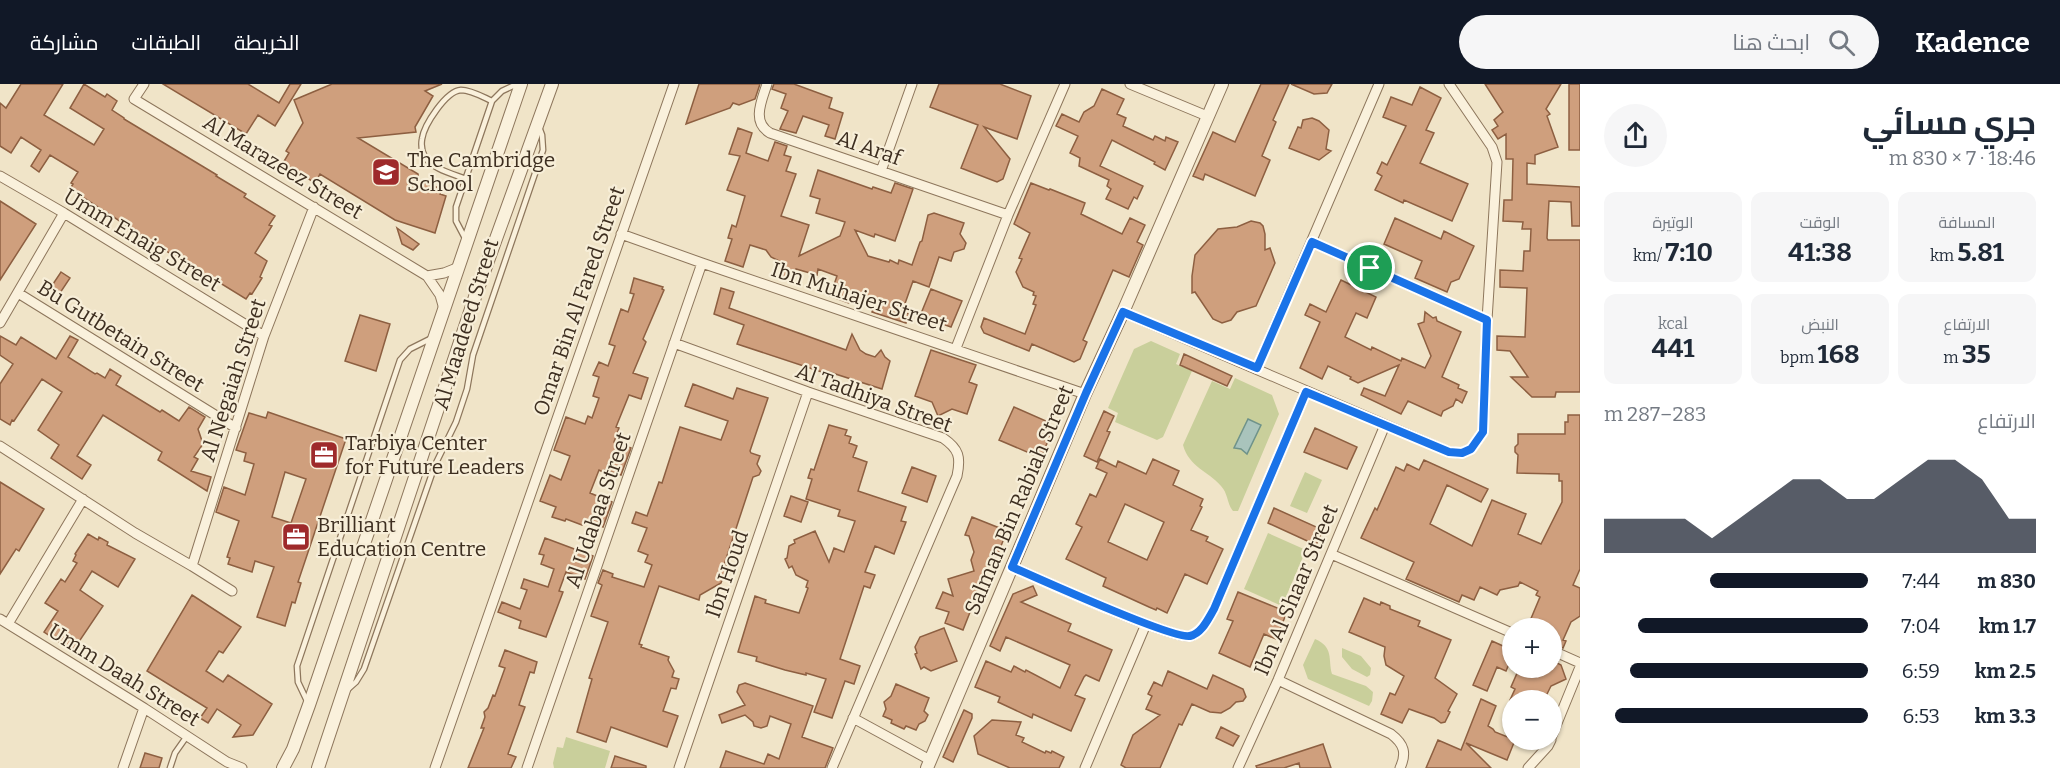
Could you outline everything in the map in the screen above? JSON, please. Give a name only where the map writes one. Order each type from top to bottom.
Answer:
[{"type":"street","name":"Al Marazeez Street","points":[[144,84],[134,99],[427,276],[440,295],[444,309]]},
{"type":"street","name":"Al Maadeed Street","points":[[283,768],[293,749],[309,705],[521,84]]},
{"type":"street","name":"Al Maadeed Street","points":[[318,768],[476,294],[552,84]]},
{"type":"street","name":"Omar Bin Al Fared Street","points":[[435,768],[674,84]]},
{"type":"street","name":"Al Araf","points":[[767,84],[759,108],[760,122],[765,131],[1008,215]]},
{"type":"street","points":[[881,171],[912,84]]},
{"type":"street","points":[[956,348],[1008,215],[1065,84]]},
{"type":"street","points":[[1130,84],[1207,116]]},
{"type":"street","name":"Salman Bin Rabiah Street","points":[[929,764],[1086,393],[1222,84]]},
{"type":"street","points":[[1257,368],[1379,84]]},
{"type":"street","points":[[1123,312],[1449,452],[1462,453],[1471,449],[1483,432],[1487,320],[1497,162],[1492,147],[1449,84]]},
{"type":"street","name":"Umm Enaig Street","points":[[0,176],[264,336]]},
{"type":"street","name":"Al Negaiah Street","points":[[192,566],[264,336],[314,207]]},
{"type":"street","points":[[0,323],[64,213]]},
{"type":"street","name":"Ibn Muhajer Street","points":[[621,234],[1086,393]]},
{"type":"street","points":[[1312,242],[1487,320]]},
{"type":"street","name":"Al Udabaa Street","points":[[528,768],[702,263]]},
{"type":"street","points":[[427,276],[459,267]]},
{"type":"street","name":"Bu Gutbetain Street","points":[[18,293],[236,428]]},
{"type":"street","name":"Al Tadhiya Street","points":[[674,343],[943,438],[954,446],[958,456],[960,465],[957,476],[832,768]]},
{"type":"street","name":"Ibn Houd","points":[[679,768],[808,392]]},
{"type":"street","points":[[1012,567],[1146,624],[1185,637],[1196,634],[1214,609],[1306,392]]},
{"type":"street","name":"Ibn Al Shaar Street","points":[[1238,768],[1278,680],[1385,425]]},
{"type":"street","points":[[0,446],[135,533],[232,591]]},
{"type":"street","points":[[4,621],[83,499]]},
{"type":"street","points":[[1330,554],[1502,629]]},
{"type":"street","name":"Umm Daah Street","points":[[4,621],[144,708],[230,765],[242,768]]},
{"type":"street","points":[[1085,768],[1146,624]]},
{"type":"street","points":[[1562,656],[1580,665],[1562,711]]},
{"type":"street","points":[[1278,680],[1391,734],[1403,746],[1405,753],[1400,768]]},
{"type":"street","points":[[123,768],[144,708]]},
{"type":"street","points":[[853,718],[929,764]]},
{"type":"street","points":[[1528,768],[1545,750]]},
{"type":"lane","points":[[466,179],[429,162],[424,156],[421,140],[424,132],[447,96],[454,92],[466,91],[492,101],[502,91],[517,84]]},
{"type":"lane","name":"Al Maadeed Street","points":[[467,242],[456,221],[456,207],[492,101]]},
{"type":"lane","name":"Al Maadeed Street","points":[[341,696],[356,682],[364,669],[435,465],[456,422],[467,389],[473,355],[543,150],[538,123]]},
{"type":"lane","name":"Al Maadeed Street","points":[[309,705],[298,682],[297,666],[400,360],[410,350],[435,337]]},
{"type":"lane","points":[[170,768],[175,753],[187,736]]},
{"type":"green space","points":[[1151,341],[1180,354],[1176,364],[1192,371],[1163,437],[1157,440],[1115,422],[1118,413],[1108,408],[1134,349]]},
{"type":"green space","points":[[1235,378],[1272,395],[1279,414],[1238,511],[1233,511],[1223,489],[1194,464],[1183,445],[1212,381],[1230,389]]},
{"type":"green space","points":[[1305,472],[1322,480],[1307,513],[1290,506]]},
{"type":"green space","points":[[1268,533],[1306,550],[1282,606],[1244,589]]},
{"type":"green space","points":[[1315,639],[1328,650],[1332,674],[1366,686],[1373,692],[1369,706],[1308,679],[1303,665]]},
{"type":"green space","points":[[1342,648],[1361,656],[1371,668],[1370,675],[1367,677],[1352,669],[1342,657]]},
{"type":"green space","points":[[566,737],[610,751],[605,768],[554,768],[557,747],[563,748]]},
{"type":"water","points":[[1248,419],[1261,425],[1247,454],[1241,449],[1234,448]]},
{"type":"building","points":[[21,84],[63,84],[44,115],[94,145],[104,129],[70,108],[84,84],[105,97],[107,94],[117,101],[112,110],[124,119],[217,175],[246,194],[244,197],[275,216],[269,225],[272,226],[255,253],[267,261],[260,277],[262,278],[252,294],[250,293],[246,299],[217,281],[216,283],[70,189],[78,172],[50,155],[39,172],[31,166],[41,150],[21,137],[11,153],[0,146],[0,103],[6,108]]},
{"type":"building","points":[[163,84],[248,84],[279,103],[290,84],[301,84],[275,126],[258,115],[246,134]]},
{"type":"building","points":[[332,84],[442,84],[425,91],[433,96],[415,127],[416,132],[358,138],[418,174],[419,181],[442,189],[440,194],[446,196],[435,233],[395,220],[320,174],[315,183],[283,163],[289,153],[286,151],[303,123],[294,100]]},
{"type":"building","points":[[699,84],[760,84],[755,99],[739,105],[733,103],[730,108],[686,124]]},
{"type":"building","points":[[774,84],[794,84],[832,98],[829,108],[843,113],[835,139],[825,136],[829,125],[803,116],[796,133],[780,129],[788,111],[781,108],[786,94],[772,89]]},
{"type":"building","points":[[939,84],[1000,84],[1031,96],[1017,139],[984,127],[1010,159],[1003,179],[997,182],[961,168],[978,125],[930,107]]},
{"type":"building","points":[[1261,84],[1289,84],[1273,120],[1276,122],[1262,156],[1270,160],[1255,196],[1205,174],[1203,180],[1193,176],[1213,132],[1235,142]]},
{"type":"building","points":[[1291,84],[1332,84],[1327,93],[1314,94]]},
{"type":"building","points":[[1485,84],[1561,84],[1546,109],[1550,114],[1547,116],[1558,147],[1535,155],[1535,164],[1527,163],[1527,184],[1580,187],[1580,226],[1572,226],[1571,202],[1549,201],[1547,238],[1548,240],[1580,240],[1580,392],[1556,392],[1555,397],[1532,397],[1511,377],[1528,377],[1510,351],[1497,350],[1497,336],[1525,337],[1527,288],[1500,287],[1500,270],[1523,271],[1524,251],[1530,251],[1531,229],[1522,229],[1523,222],[1503,221],[1504,200],[1512,200],[1513,159],[1506,159],[1506,134],[1498,139],[1492,130],[1498,126],[1494,120],[1503,112]]},
{"type":"building","points":[[1569,84],[1580,84],[1580,150],[1569,150]]},
{"type":"building","points":[[1420,87],[1441,98],[1426,130],[1434,133],[1420,163],[1468,184],[1452,221],[1375,190],[1382,176],[1377,173],[1382,162],[1387,165],[1406,126],[1383,117],[1391,97],[1412,105]]},
{"type":"building","points":[[1102,89],[1124,99],[1117,114],[1126,118],[1123,126],[1153,140],[1155,136],[1165,141],[1166,137],[1178,142],[1165,170],[1154,164],[1155,162],[1112,140],[1100,166],[1143,186],[1137,199],[1134,197],[1128,209],[1106,199],[1111,189],[1107,186],[1109,180],[1079,166],[1080,158],[1070,153],[1078,136],[1056,126],[1062,114],[1079,122],[1084,112],[1094,106]]},
{"type":"building","points":[[1312,118],[1329,130],[1326,149],[1331,151],[1319,160],[1289,148],[1303,120]]},
{"type":"building","points":[[738,128],[752,133],[746,153],[768,161],[775,142],[787,146],[784,155],[791,157],[786,171],[796,174],[781,216],[809,225],[799,256],[840,236],[845,222],[816,213],[820,199],[810,196],[818,170],[872,189],[873,187],[891,193],[895,183],[913,189],[895,241],[855,230],[868,256],[889,262],[890,260],[898,264],[899,260],[912,265],[922,241],[928,215],[934,213],[964,223],[960,234],[966,243],[964,249],[954,252],[951,261],[939,257],[929,287],[913,281],[902,312],[909,314],[906,323],[872,312],[875,302],[852,295],[849,303],[830,296],[837,276],[818,269],[817,275],[796,269],[792,282],[779,278],[783,263],[771,257],[766,250],[750,245],[743,267],[725,261],[732,239],[728,238],[732,225],[736,227],[745,196],[727,190],[740,156],[729,154]]},
{"type":"building","points":[[1031,183],[1085,203],[1081,214],[1122,234],[1130,218],[1145,225],[1137,242],[1143,245],[1129,277],[1113,270],[1083,340],[1087,342],[1080,359],[1074,362],[1032,344],[1029,351],[984,333],[981,327],[984,318],[1025,334],[1036,305],[1033,304],[1036,296],[1033,295],[1034,292],[1023,287],[1016,272],[1022,259],[1019,258],[1030,233],[1014,224]]},
{"type":"building","points":[[0,201],[36,224],[0,280]]},
{"type":"building","points":[[1395,218],[1441,239],[1444,231],[1474,246],[1459,279],[1451,282],[1447,292],[1415,278],[1422,261],[1384,244]]},
{"type":"building","points":[[1251,221],[1263,226],[1265,250],[1270,248],[1275,263],[1256,306],[1237,312],[1231,320],[1222,323],[1213,319],[1195,292],[1192,293],[1195,255],[1218,229],[1237,227]]},
{"type":"building","points":[[397,228],[419,244],[413,250],[402,244]]},
{"type":"building","points":[[61,272],[70,278],[60,293],[51,287]]},
{"type":"building","points":[[634,278],[663,287],[664,290],[643,339],[646,342],[633,373],[648,378],[641,399],[629,395],[616,427],[619,428],[614,442],[631,448],[621,475],[599,470],[590,493],[612,502],[603,527],[584,520],[582,525],[552,517],[556,507],[540,501],[550,475],[561,480],[570,456],[554,450],[566,417],[585,424],[588,416],[592,418],[599,398],[593,396],[599,377],[593,375],[599,362],[608,366],[615,346],[609,344],[621,309],[628,312],[634,294],[630,293]]},
{"type":"building","points":[[1341,280],[1376,297],[1367,318],[1356,313],[1345,337],[1371,350],[1372,347],[1401,361],[1402,358],[1425,368],[1431,356],[1418,324],[1424,322],[1425,312],[1433,318],[1436,317],[1437,321],[1461,332],[1442,377],[1459,385],[1458,388],[1467,392],[1462,403],[1456,399],[1453,406],[1443,411],[1441,416],[1408,401],[1401,414],[1361,395],[1364,388],[1385,396],[1399,365],[1358,383],[1328,366],[1322,379],[1300,368],[1320,322],[1305,315],[1310,304],[1326,312]]},
{"type":"building","points":[[721,288],[734,292],[729,308],[846,350],[852,334],[860,350],[866,354],[875,357],[881,350],[890,361],[882,389],[737,344],[744,325],[714,314]]},
{"type":"building","points":[[931,289],[962,301],[951,327],[920,316]]},
{"type":"building","points":[[360,315],[390,324],[376,371],[345,361]]},
{"type":"building","points":[[0,336],[16,345],[21,337],[56,359],[70,336],[78,340],[68,357],[95,374],[105,378],[110,369],[121,376],[116,385],[179,421],[189,407],[205,417],[198,429],[203,444],[194,457],[198,459],[191,471],[211,477],[207,491],[158,460],[162,452],[103,415],[77,456],[91,465],[82,479],[51,458],[59,445],[38,430],[62,392],[42,379],[10,425],[0,419],[0,384],[13,364],[0,355]]},
{"type":"building","points":[[931,350],[976,365],[969,382],[977,385],[967,414],[952,409],[938,416],[932,402],[915,396]]},
{"type":"building","points":[[1184,354],[1232,376],[1227,386],[1180,365]]},
{"type":"building","points":[[693,384],[733,399],[737,388],[768,398],[750,451],[760,456],[757,464],[761,471],[759,475],[753,477],[724,565],[727,566],[721,583],[700,595],[699,600],[659,586],[639,644],[642,645],[641,647],[669,657],[668,660],[674,671],[672,677],[679,679],[676,689],[671,688],[663,711],[678,716],[667,747],[611,727],[606,742],[577,732],[592,679],[589,678],[608,622],[591,616],[602,585],[598,583],[603,570],[613,574],[612,577],[644,587],[652,565],[645,562],[648,555],[638,551],[647,528],[632,523],[636,512],[647,516],[659,482],[662,483],[680,427],[721,440],[728,421],[685,406]]},
{"type":"building","points":[[1014,407],[1046,421],[1044,424],[1050,427],[1047,434],[1050,436],[1041,458],[999,440]]},
{"type":"building","points":[[1104,411],[1114,416],[1097,462],[1084,456]]},
{"type":"building","points":[[268,412],[346,439],[298,582],[301,583],[295,603],[292,602],[285,626],[257,617],[274,567],[255,561],[252,572],[228,564],[230,558],[227,557],[239,521],[216,512],[224,487],[245,495],[254,464],[244,461],[246,453],[236,450],[249,413],[266,418]],"holes":[[[285,472],[306,479],[291,523],[272,517]]]},
{"type":"building","points":[[1568,415],[1580,415],[1580,569],[1573,585],[1580,588],[1580,616],[1571,622],[1563,640],[1566,641],[1563,648],[1562,618],[1531,618],[1540,597],[1536,595],[1538,591],[1520,582],[1518,586],[1500,590],[1497,595],[1480,587],[1474,600],[1462,595],[1459,602],[1406,579],[1414,562],[1361,538],[1375,508],[1377,510],[1396,467],[1404,471],[1407,464],[1419,470],[1424,460],[1488,489],[1481,502],[1447,485],[1430,524],[1472,546],[1492,500],[1526,514],[1518,534],[1541,544],[1562,502],[1562,481],[1559,481],[1559,474],[1517,473],[1518,455],[1515,447],[1518,444],[1518,434],[1565,434],[1565,422],[1568,422]]},
{"type":"building","points":[[829,425],[847,430],[845,435],[851,437],[849,443],[857,446],[853,457],[867,462],[858,491],[906,507],[901,521],[906,522],[894,554],[875,546],[865,572],[875,575],[870,588],[864,586],[840,659],[860,666],[854,684],[845,681],[832,718],[814,712],[826,679],[785,670],[756,661],[757,657],[738,652],[755,596],[766,600],[765,603],[799,613],[808,588],[806,587],[808,581],[796,575],[792,566],[789,568],[785,559],[789,546],[795,543],[794,540],[815,531],[829,562],[834,548],[844,552],[855,521],[838,516],[840,510],[806,499],[812,479],[808,478],[811,469],[814,470]]},
{"type":"building","points":[[1315,428],[1357,447],[1347,469],[1304,452]]},
{"type":"building","points":[[1100,459],[1116,467],[1118,461],[1146,474],[1153,459],[1179,471],[1173,485],[1203,499],[1200,506],[1202,507],[1191,530],[1208,537],[1206,541],[1223,549],[1207,584],[1185,574],[1167,613],[1103,586],[1106,578],[1066,559],[1082,527],[1076,524],[1090,494],[1096,497],[1107,473],[1096,468]],"holes":[[[1125,504],[1164,522],[1147,560],[1108,542]]]},
{"type":"building","points":[[912,467],[936,476],[927,502],[902,493]]},
{"type":"building","points":[[0,482],[44,509],[19,551],[16,549],[0,574]]},
{"type":"building","points":[[791,496],[808,502],[801,522],[784,516]]},
{"type":"building","points":[[1274,508],[1323,530],[1316,545],[1268,523]]},
{"type":"building","points":[[972,517],[1007,531],[991,571],[987,569],[963,630],[945,623],[949,612],[936,608],[943,592],[953,596],[948,579],[974,571],[971,560],[974,552],[969,536],[965,535]]},
{"type":"building","points":[[88,534],[98,540],[99,537],[108,542],[107,545],[135,559],[118,587],[92,571],[80,590],[103,606],[74,652],[44,632],[58,611],[45,603],[61,579],[65,582],[77,563],[73,561],[75,554]]},
{"type":"building","points":[[545,538],[593,556],[585,579],[566,572],[559,591],[563,592],[546,637],[519,628],[521,621],[498,612],[502,602],[520,609],[527,590],[521,588],[524,579],[548,587],[554,569],[541,564],[544,555],[539,554]]},
{"type":"building","points":[[1033,586],[1037,595],[1021,602],[1071,624],[1068,631],[1112,650],[1099,681],[1086,675],[1084,677],[1075,695],[1085,699],[1071,731],[1033,714],[1032,718],[998,702],[1000,697],[975,687],[986,661],[1011,672],[1014,666],[1025,672],[1026,670],[1060,688],[1070,665],[1006,637],[1000,651],[990,646],[1013,594]]},
{"type":"building","points":[[1238,592],[1287,612],[1276,639],[1264,634],[1250,667],[1219,653],[1233,621],[1227,619]]},
{"type":"building","points":[[192,595],[241,627],[223,653],[219,651],[206,671],[223,682],[228,675],[272,704],[253,735],[233,737],[241,725],[217,709],[208,723],[200,718],[207,708],[147,671]]},
{"type":"building","points":[[1364,598],[1380,605],[1381,602],[1390,606],[1390,609],[1420,621],[1418,626],[1451,640],[1435,678],[1457,694],[1445,722],[1441,723],[1409,709],[1402,723],[1381,714],[1390,693],[1395,695],[1404,676],[1386,665],[1385,647],[1349,632]]},
{"type":"building","points":[[944,628],[957,661],[931,671],[924,667],[921,669],[915,654],[917,653],[915,647],[920,637]]},
{"type":"building","points":[[1492,641],[1502,646],[1502,669],[1497,667],[1487,691],[1473,685]]},
{"type":"building","points":[[505,650],[537,662],[534,673],[530,672],[519,705],[525,707],[508,754],[516,757],[511,768],[468,768],[484,728],[481,728],[485,717],[484,712],[493,695],[495,696],[505,668],[499,666]]},
{"type":"building","points":[[1562,668],[1566,679],[1551,686],[1549,690],[1515,690],[1511,687],[1515,678],[1562,678]]},
{"type":"building","points":[[1168,671],[1207,689],[1213,675],[1243,689],[1246,697],[1221,713],[1210,712],[1192,704],[1182,725],[1179,724],[1160,768],[1126,768],[1121,765],[1133,735],[1160,715],[1146,709],[1152,696],[1148,694],[1154,682],[1162,686]]},
{"type":"building","points":[[745,683],[813,706],[802,737],[833,748],[825,768],[720,768],[726,751],[764,764],[768,754],[779,759],[791,724],[770,716],[767,726],[761,728],[754,726],[745,715],[722,723],[719,715],[745,705],[737,692],[739,685]]},
{"type":"building","points":[[896,684],[929,698],[924,711],[928,715],[916,730],[906,726],[904,729],[883,716],[886,709],[884,702],[891,696]]},
{"type":"building","points":[[1481,699],[1496,706],[1488,726],[1502,735],[1502,750],[1511,750],[1507,760],[1466,743],[1491,768],[1426,768],[1438,740],[1461,750]]},
{"type":"building","points":[[964,710],[972,714],[972,718],[953,762],[943,757]]},
{"type":"building","points":[[992,720],[1021,722],[1016,735],[1024,738],[1022,742],[1045,753],[1052,751],[1064,757],[1059,768],[1010,768],[978,754],[974,736]]},
{"type":"building","points":[[1221,727],[1239,736],[1233,746],[1216,738]]},
{"type":"building","points":[[1323,744],[1331,768],[1300,768],[1299,763],[1284,768],[1257,768],[1256,766]]},
{"type":"building","points":[[145,753],[162,758],[159,768],[140,768]]},
{"type":"building","points":[[615,756],[646,766],[646,768],[611,768]]},
{"type":"place","name":"The Cambridge School","points":[[386,172]]},
{"type":"place","name":"Tarbiya Center for Future Leaders","points":[[324,455]]},
{"type":"place","name":"Brilliant Education Centre","points":[[296,537]]},
{"type":"route","points":[[1312,242],[1370,268],[1487,320],[1483,432],[1471,449],[1462,453],[1449,452],[1306,392],[1214,609],[1196,634],[1190,636],[1185,637],[1146,624],[1012,567],[1123,312],[1257,368],[1312,242]]}]
